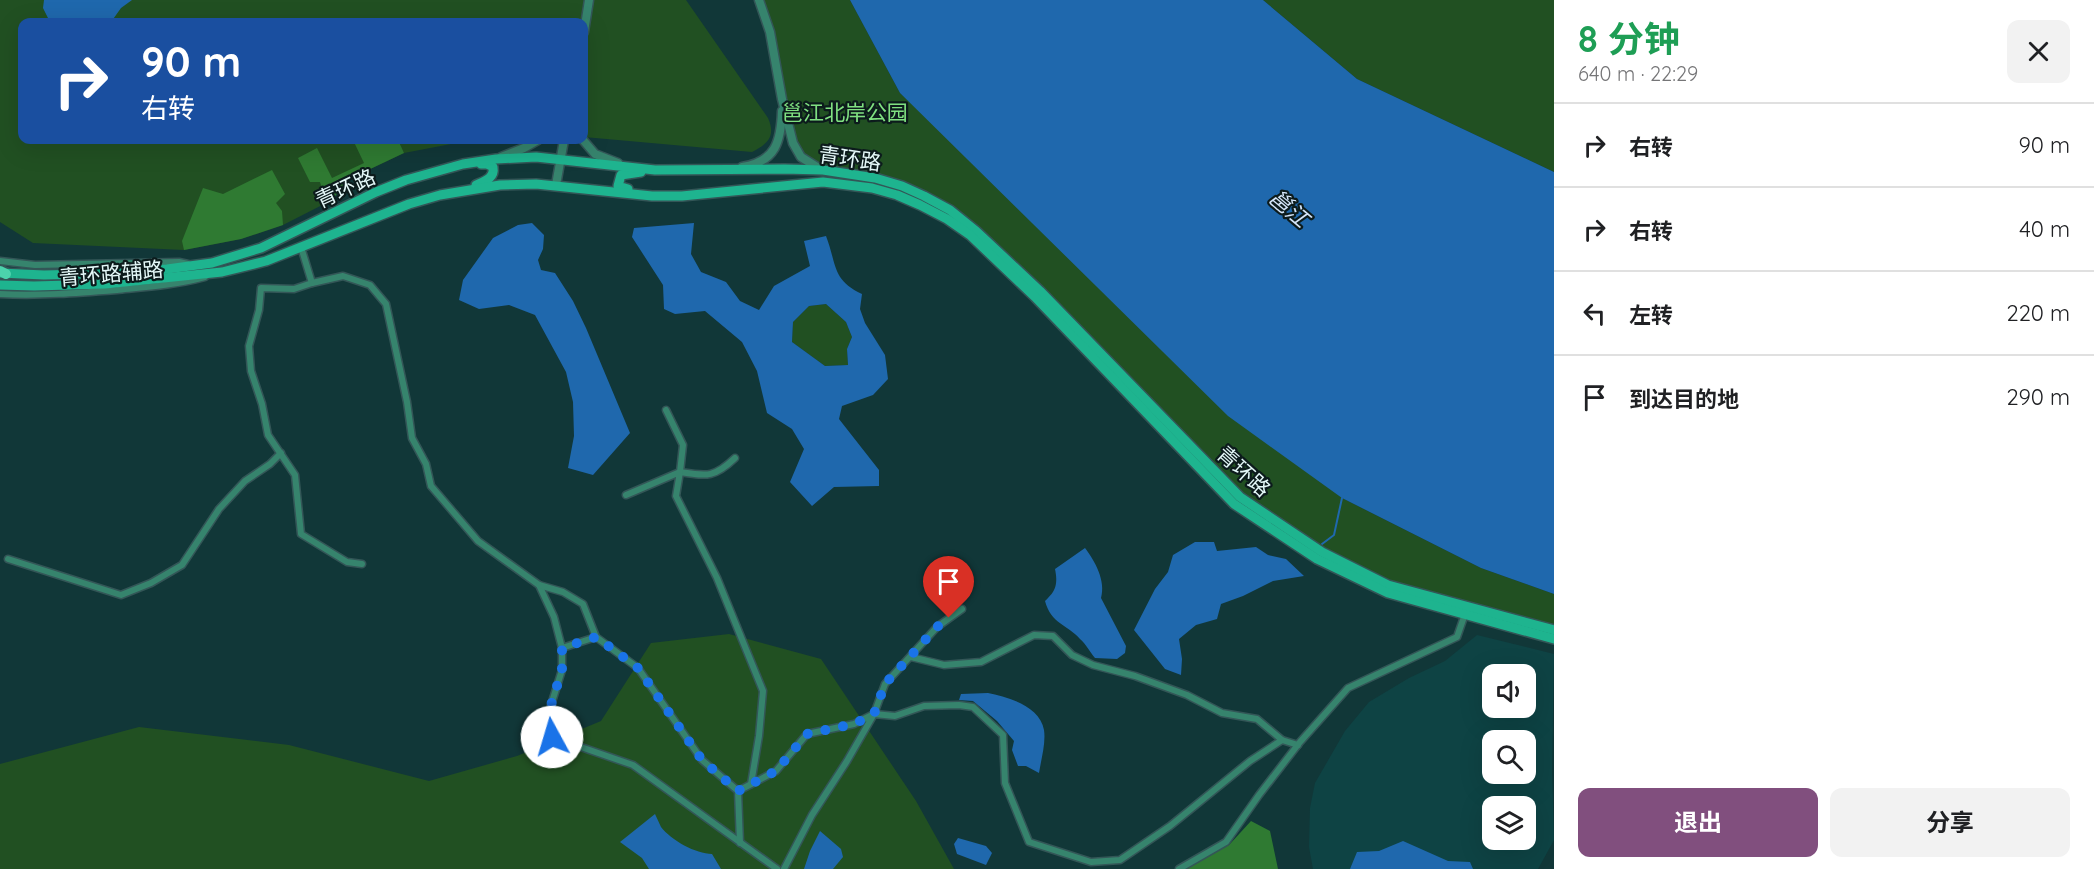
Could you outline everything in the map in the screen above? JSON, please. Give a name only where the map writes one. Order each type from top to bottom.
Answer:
[{"type":"main road","name":"青环路","points":[[2,273],[122,273],[224,260],[261,248],[376,192],[406,180],[463,164],[496,159],[536,157],[655,170],[784,169],[850,173],[902,186],[950,210],[1040,291],[1240,497],[1322,552],[1388,585],[1554,630]]},
{"type":"main road","points":[[463,164],[488,164],[493,167],[494,172],[491,178],[469,189]]},
{"type":"main road","points":[[652,196],[618,186],[621,175],[655,170]]},
{"type":"main road","name":"青环路","points":[[1,288],[105,284],[222,272],[266,261],[409,204],[469,189],[500,185],[556,185],[652,196],[711,195],[823,182],[872,188],[920,205],[947,219],[970,235],[1035,297],[1234,504],[1317,559],[1388,593],[1554,639]]},
{"type":"street","points":[[586,18],[589,0]]},
{"type":"street","points":[[759,0],[770,32],[782,99],[797,151],[812,165],[823,170]]},
{"type":"street","points":[[713,171],[752,165],[769,156],[775,149],[782,131],[782,99]]},
{"type":"street","points":[[496,159],[531,144]]},
{"type":"street","points":[[556,185],[563,144]]},
{"type":"street","points":[[586,144],[595,154],[629,167]]},
{"type":"street","points":[[301,247],[312,283]]},
{"type":"street","points":[[0,261],[35,265],[179,262],[198,265]]},
{"type":"street","points":[[362,564],[347,562],[322,549],[301,534],[295,475],[268,435],[262,404],[251,370],[249,346],[259,310],[261,288],[294,289],[343,276],[370,285],[386,304],[407,402],[412,438],[426,464],[431,486],[478,541],[539,585],[563,592],[583,604],[596,637],[638,668],[702,760],[738,791],[740,843]]},
{"type":"street","points":[[666,410],[683,445],[676,496],[717,578],[763,691],[751,784]]},
{"type":"street","points":[[8,559],[121,594],[141,587],[182,565],[219,509],[245,480],[270,464],[281,453]]},
{"type":"street","points":[[626,495],[680,472],[704,475],[721,471],[735,458]]},
{"type":"street","points":[[539,585],[554,617],[562,648],[562,670],[546,721],[552,737],[633,765],[777,869]]},
{"type":"street","points":[[784,869],[812,815],[874,714],[885,684],[937,627],[962,609]]},
{"type":"street","points":[[1179,869],[1226,842],[1258,795],[1348,688],[1457,637],[1465,614]]},
{"type":"street","points":[[911,657],[944,665],[981,662],[1034,635],[1053,636],[1072,655],[1093,665],[1135,676],[1186,695],[1222,713],[1257,719],[1282,740],[1298,745]]},
{"type":"street","points":[[562,648],[596,637]]},
{"type":"street","points":[[738,791],[776,771],[807,734],[854,724],[874,714],[895,716],[924,706],[973,707],[1003,735],[1005,783],[1029,842],[1091,862],[1120,860],[1179,819],[1250,761],[1282,740]]},
{"type":"shaded area","points":[[1477,635],[1554,654],[1552,771],[1554,840],[1538,869],[1313,869],[1309,847],[1310,808],[1315,783],[1345,731],[1369,702],[1409,678],[1445,661]]},
{"type":"green space","points":[[0,0],[686,0],[768,118],[771,130],[769,139],[752,152],[588,137],[588,18],[18,18],[18,144],[451,144],[404,153],[347,180],[332,200],[283,225],[241,239],[184,250],[33,243],[0,222]]},
{"type":"green space","name":"邕江北岸公园","points":[[759,0],[850,0],[900,93],[1342,498],[1481,568],[1554,594],[1554,630],[1388,585],[1322,552],[1240,497],[976,231],[902,186],[823,170],[797,151]]},
{"type":"green space","points":[[1263,0],[1554,0],[1554,172],[1357,79]]},
{"type":"green space","points":[[355,144],[400,144],[404,153],[347,180],[332,200],[323,192],[320,182],[310,182],[298,158],[317,148],[332,178],[364,163]]},
{"type":"green space","points":[[272,170],[285,194],[276,203],[282,211],[283,225],[241,239],[184,250],[182,241],[203,188],[223,194]]},
{"type":"green space","points":[[826,304],[846,322],[852,337],[847,349],[848,365],[825,366],[792,342],[793,322],[809,306]]},
{"type":"green space","points":[[729,634],[821,659],[916,801],[954,869],[0,869],[0,764],[139,727],[289,745],[429,781],[517,756],[601,721],[651,643]]},
{"type":"green space","points":[[1251,821],[1270,831],[1278,869],[1185,869],[1190,860],[1229,845]]},
{"type":"water","points":[[44,0],[132,0],[121,8],[114,18],[48,18],[43,8]]},
{"type":"water","name":"邕江","points":[[850,0],[1263,0],[1357,79],[1554,172],[1554,594],[1481,568],[1342,498],[1228,416],[900,93]]},
{"type":"water","points":[[532,223],[544,235],[543,249],[538,260],[541,270],[555,273],[573,301],[630,433],[593,475],[568,468],[574,436],[573,402],[566,372],[535,315],[509,305],[479,309],[459,300],[463,280],[493,238],[518,225]]},
{"type":"water","points":[[694,223],[691,254],[701,272],[726,282],[740,301],[759,310],[774,286],[810,266],[804,241],[826,236],[840,277],[852,289],[862,294],[860,309],[865,323],[885,355],[888,379],[873,395],[842,406],[839,419],[879,470],[879,486],[834,487],[812,506],[790,482],[804,449],[792,429],[767,413],[757,371],[742,342],[705,311],[675,314],[664,309],[663,285],[632,237],[634,228]],"holes":[[[826,304],[846,322],[852,337],[847,349],[848,365],[825,366],[792,342],[793,322],[809,306]]]},
{"type":"water","points":[[1195,542],[1214,542],[1217,551],[1256,547],[1268,555],[1286,559],[1304,576],[1273,581],[1221,604],[1217,619],[1196,625],[1179,639],[1182,659],[1181,675],[1165,669],[1134,630],[1155,589],[1168,572],[1173,555]]},
{"type":"water","points":[[1085,548],[1101,578],[1101,598],[1126,646],[1125,653],[1117,659],[1095,658],[1075,634],[1051,615],[1045,601],[1055,587],[1055,569]]},
{"type":"water","points":[[988,693],[1022,704],[1030,709],[1041,722],[1044,740],[1039,773],[1026,766],[1018,766],[1012,750],[1014,741],[997,721],[973,701],[959,700],[961,694]]},
{"type":"water","points":[[655,814],[661,827],[671,837],[691,849],[712,854],[721,869],[649,869],[642,858],[620,842]]},
{"type":"water","points":[[820,831],[841,849],[843,857],[833,869],[804,869],[810,851]]},
{"type":"water","points":[[958,838],[986,846],[992,853],[986,865],[957,854],[954,844]]},
{"type":"water","points":[[1403,841],[1448,861],[1470,862],[1473,869],[1350,869],[1357,852],[1379,851]]},
{"type":"waterway","points":[[1322,544],[1334,535],[1342,498]]},
{"type":"route","points":[[552,737],[546,721],[562,670],[562,648],[596,637],[638,668],[702,760],[738,791],[776,771],[807,734],[854,724],[874,714],[885,684],[937,627],[949,618]]}]
